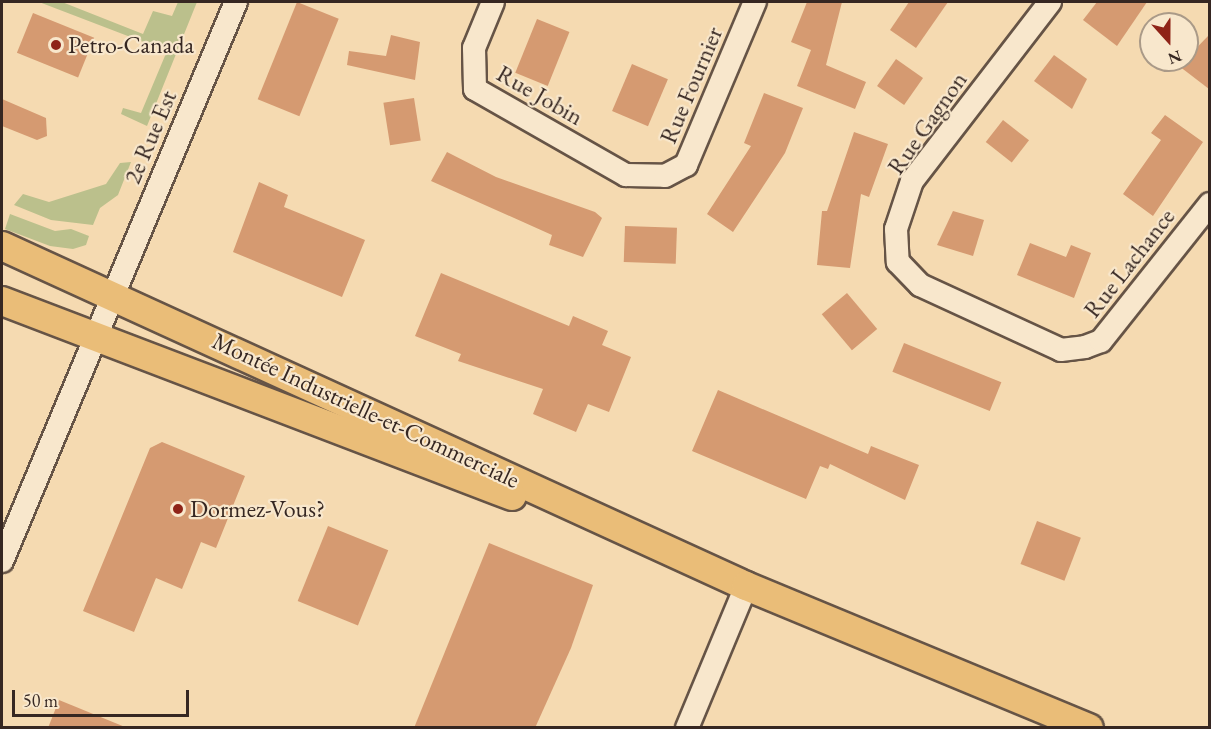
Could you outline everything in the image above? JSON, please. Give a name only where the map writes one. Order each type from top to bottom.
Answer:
[{"type":"main road","name":"Montée Industrielle-et-Commerciale","points":[[2,246],[112,294],[738,582]]},
{"type":"main road","name":"Montée Industrielle-et-Commerciale","points":[[2,301],[93,340],[738,582],[1089,728]]},
{"type":"street","name":"2e Rue Est","points":[[93,340],[236,2]]},
{"type":"street","name":"Rue Jobin","points":[[493,2],[474,48],[475,89],[626,175]]},
{"type":"street","name":"Rue Fournier","points":[[626,175],[665,176],[686,165],[755,2]]},
{"type":"street","name":"Rue Gagnon","points":[[1050,2],[912,181],[896,229],[898,262],[921,285],[1061,350],[1085,347]]},
{"type":"street","name":"Rue Lachance","points":[[1085,347],[1101,341],[1209,204]]},
{"type":"street","points":[[2,561],[93,340]]},
{"type":"street","points":[[687,728],[738,582]]},
{"type":"green space","points":[[39,2],[62,2],[143,34],[153,11],[172,16],[178,2],[197,2],[147,126],[121,114],[123,108],[141,113],[167,51]]},
{"type":"green space","points":[[131,162],[118,195],[100,208],[93,225],[51,220],[14,205],[23,194],[49,202],[106,184],[120,163]]},
{"type":"green space","points":[[10,214],[55,231],[71,229],[89,236],[86,245],[73,249],[50,246],[5,229]]},
{"type":"building","points":[[297,2],[339,19],[299,116],[258,99]]},
{"type":"building","points":[[807,2],[842,2],[826,65],[866,82],[855,109],[797,86],[811,50],[791,42]]},
{"type":"building","points":[[909,2],[948,2],[916,48],[890,30]]},
{"type":"building","points":[[1097,2],[1147,2],[1117,46],[1083,20]]},
{"type":"building","name":"Petro-Canada","points":[[33,13],[94,38],[78,78],[17,53]]},
{"type":"building","points":[[537,19],[569,32],[548,86],[515,73]]},
{"type":"building","points":[[391,35],[420,42],[415,80],[347,65],[349,51],[386,56]]},
{"type":"building","points":[[1209,35],[1209,89],[1187,72],[1199,72],[1199,45]]},
{"type":"building","points":[[1054,55],[1087,79],[1072,109],[1034,81]]},
{"type":"building","points":[[896,59],[923,78],[904,105],[877,86]]},
{"type":"building","points":[[632,64],[668,79],[648,126],[612,111]]},
{"type":"building","points":[[764,93],[803,108],[785,153],[733,232],[707,214],[751,146],[744,143]]},
{"type":"building","points":[[414,98],[421,140],[390,145],[383,103]]},
{"type":"building","points":[[2,99],[46,118],[47,136],[37,140],[2,126]]},
{"type":"building","points":[[1165,115],[1203,142],[1153,216],[1123,194],[1161,140],[1151,133]]},
{"type":"building","points":[[1003,120],[1029,140],[1012,162],[986,142]]},
{"type":"building","points":[[854,132],[888,144],[869,197],[861,194],[850,268],[817,265],[822,211],[827,211]]},
{"type":"building","points":[[447,152],[496,177],[595,212],[602,218],[583,257],[549,245],[552,235],[431,181]]},
{"type":"building","points":[[259,182],[288,195],[284,207],[365,240],[342,297],[233,252]]},
{"type":"building","points":[[953,211],[984,220],[973,256],[937,245]]},
{"type":"building","points":[[625,226],[677,228],[676,264],[624,262]]},
{"type":"building","points":[[1030,243],[1066,257],[1071,245],[1091,253],[1074,298],[1017,275]]},
{"type":"building","points":[[441,273],[569,326],[573,316],[608,331],[602,345],[631,357],[609,412],[588,404],[576,432],[533,414],[543,389],[458,361],[461,354],[415,336]]},
{"type":"building","points":[[847,293],[877,329],[852,350],[822,314]]},
{"type":"building","points":[[904,343],[1001,382],[990,411],[892,372]]},
{"type":"building","points":[[718,390],[868,454],[871,446],[919,465],[905,500],[830,464],[828,469],[820,466],[806,499],[692,451]]},
{"type":"building","name":"Dormez-Vous?","points":[[162,442],[245,476],[216,548],[201,542],[182,589],[156,578],[134,632],[83,611],[150,448]]},
{"type":"building","points":[[1037,521],[1081,538],[1064,581],[1021,564]]},
{"type":"building","points":[[328,526],[388,550],[358,625],[298,601]]},
{"type":"building","points":[[489,543],[593,585],[571,648],[535,728],[414,728]]},
{"type":"building","points":[[59,700],[125,727],[125,728],[48,728]]},
{"type":"place","name":"Petro-Canada","points":[[56,45]]},
{"type":"place","name":"Dormez-Vous?","points":[[178,509]]}]
